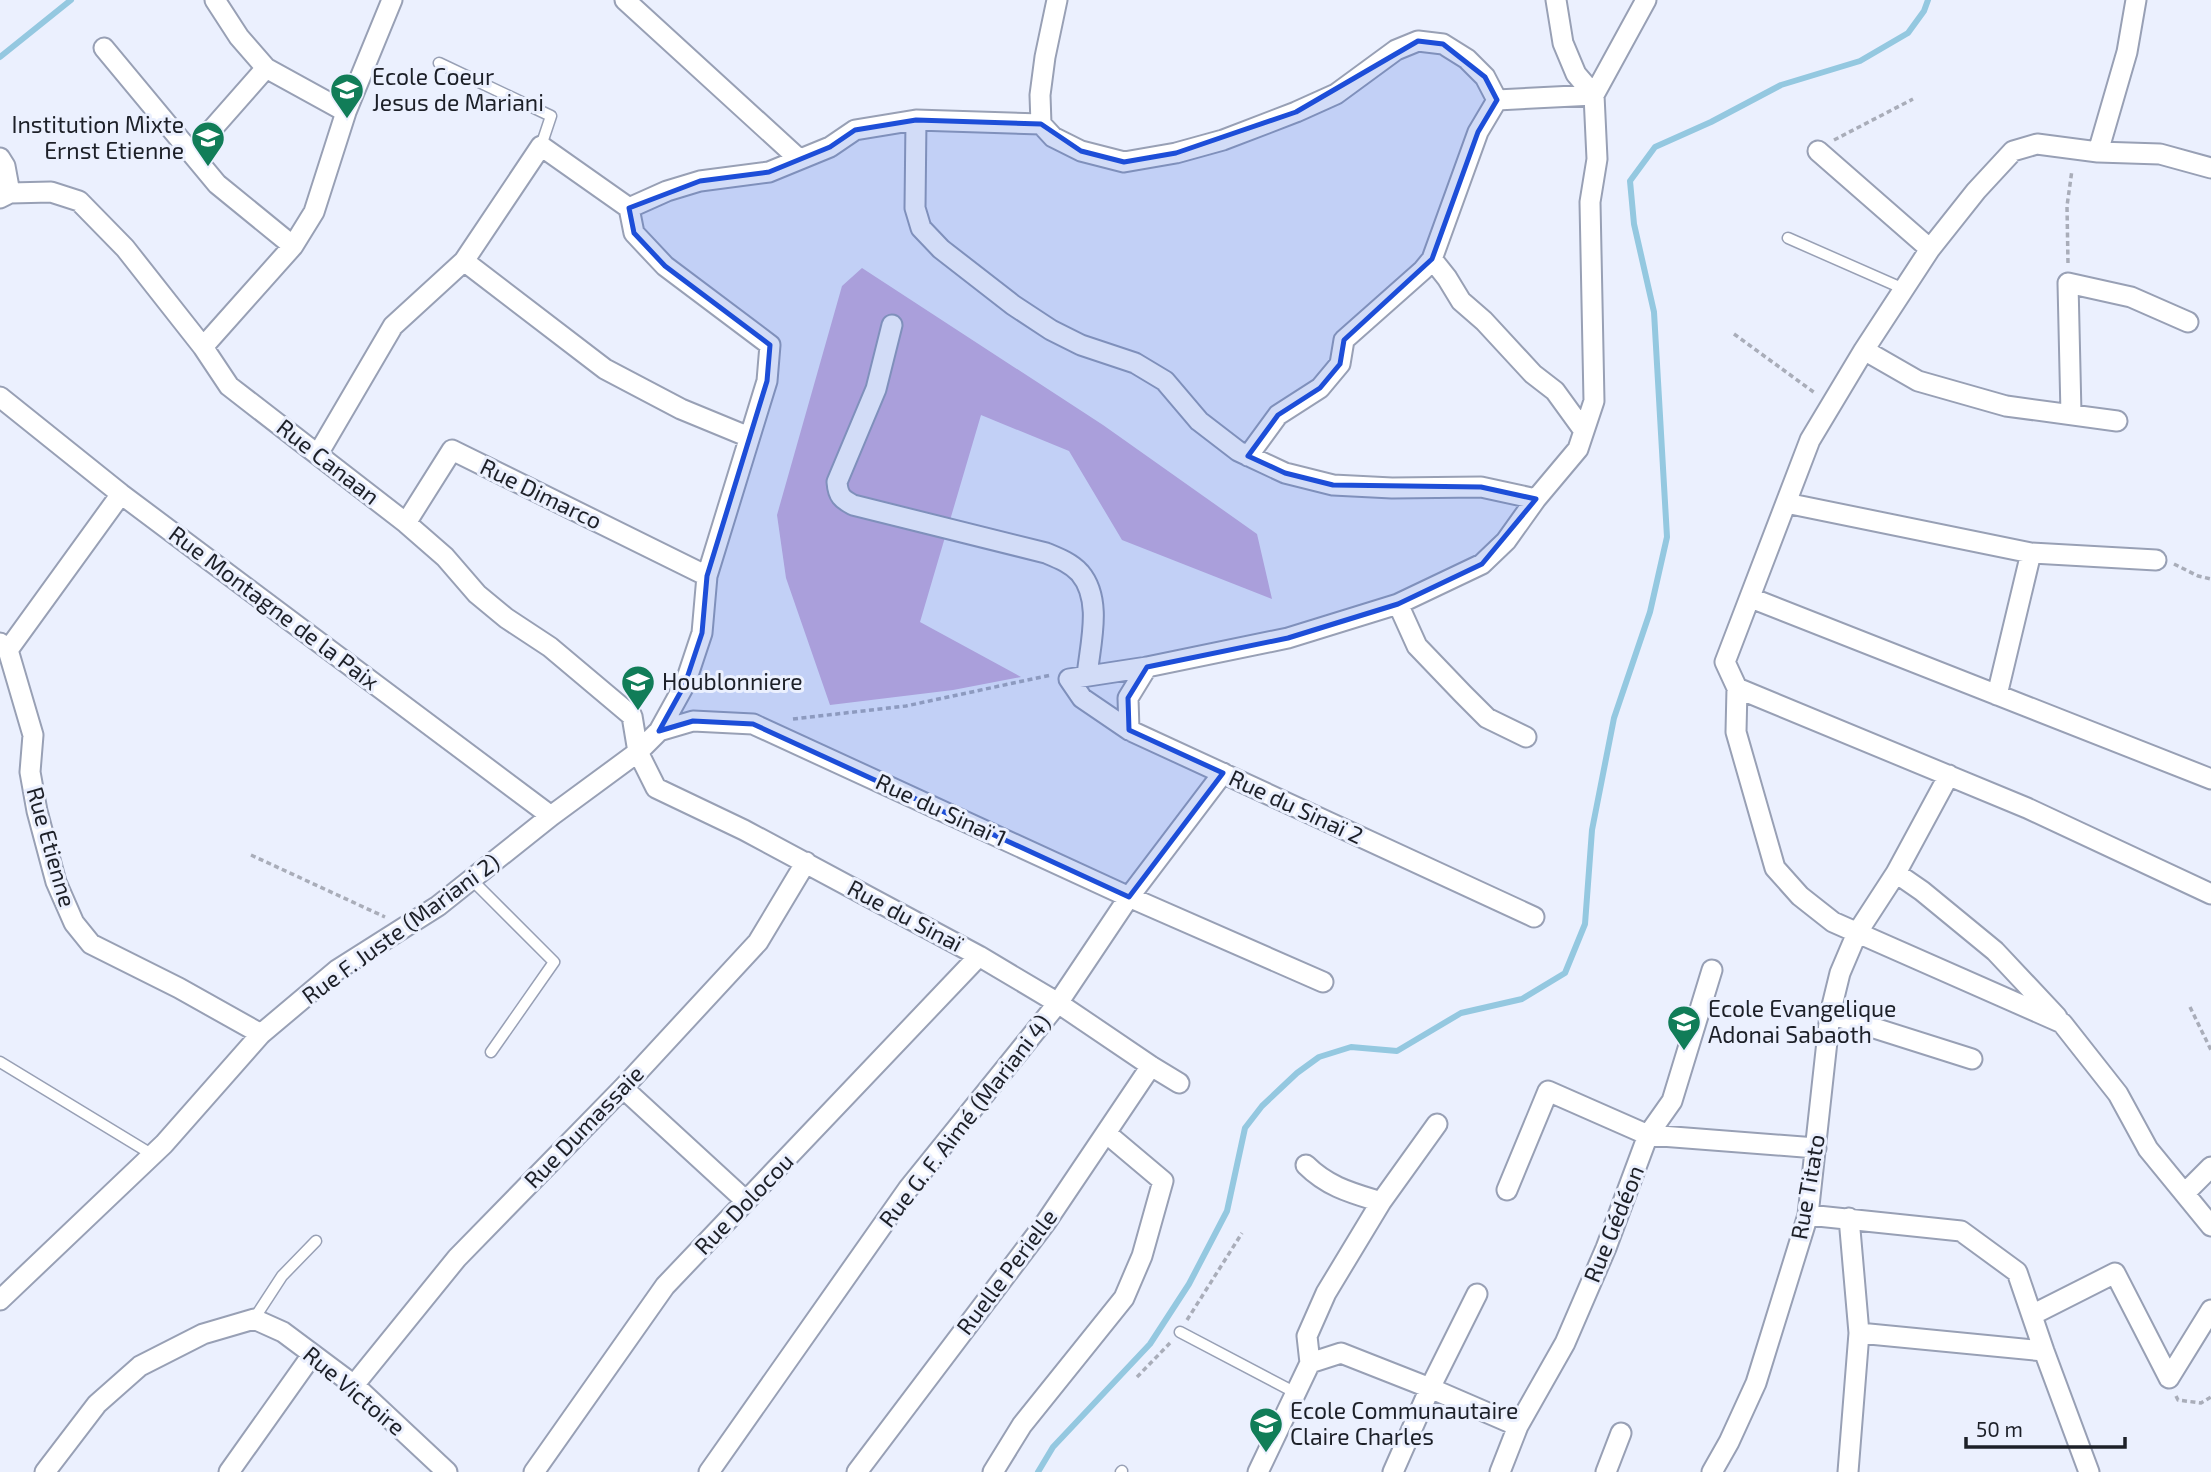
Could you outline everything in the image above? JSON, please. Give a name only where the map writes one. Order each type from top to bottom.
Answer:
[{"type":"street","points":[[215,0],[239,37],[266,68],[346,112]]},
{"type":"street","points":[[625,0],[799,159]]},
{"type":"street","points":[[1057,0],[1040,95],[1041,124],[1052,137],[1081,151],[1124,162],[1176,153],[1223,140],[1296,113],[1336,94],[1396,50],[1418,41],[1443,44],[1467,59],[1485,77],[1497,100]]},
{"type":"street","points":[[1556,0],[1563,43],[1576,74],[1594,95]]},
{"type":"street","points":[[892,325],[876,389],[837,482],[842,500],[1046,553],[1067,562],[1079,572],[1090,588],[1094,608],[1078,678],[1147,667],[1288,638],[1398,604],[1482,564],[1506,541],[1536,499],[1578,449],[1594,401],[1590,202],[1597,159],[1594,95],[1646,0]]},
{"type":"street","points":[[2098,152],[2127,52],[2136,0]]},
{"type":"street","points":[[203,347],[293,246],[314,212],[346,112],[387,2]]},
{"type":"street","points":[[104,48],[217,184],[293,246]]},
{"type":"street","points":[[192,152],[266,68]]},
{"type":"street","points":[[1497,100],[1594,95]]},
{"type":"street","points":[[1248,456],[1278,415],[1320,388],[1340,364],[1344,340],[1432,259],[1478,132],[1497,100]]},
{"type":"street","points":[[916,120],[915,208],[921,228],[942,249],[1013,305],[1051,330],[1081,345],[1135,363],[1165,382],[1199,421],[1238,451],[1285,473],[1333,485],[1392,488],[1481,487],[1536,499]]},
{"type":"street","points":[[629,208],[700,180],[769,172],[830,147],[855,130],[916,120],[1041,124]]},
{"type":"street","points":[[2062,1023],[1833,922],[1800,896],[1775,868],[1736,732],[1737,688],[1725,662],[1810,439],[1930,249],[1976,191],[2013,151],[2037,144],[2098,152],[2160,154],[2211,168]]},
{"type":"street","points":[[318,454],[393,326],[464,261],[541,146],[629,208],[634,233],[665,266],[770,345],[767,381],[707,576],[702,633],[685,684],[659,731]]},
{"type":"street","points":[[1818,151],[1930,249]]},
{"type":"street","points":[[3,162],[5,196]]},
{"type":"street","name":"Rue Canaan","points":[[5,196],[51,192],[79,201],[125,248],[203,347],[229,386],[406,523],[445,557],[477,594],[506,618],[550,647],[632,716],[638,752]]},
{"type":"street","points":[[1432,259],[1461,301],[1484,321],[1533,374],[1555,391],[1584,431]]},
{"type":"street","points":[[464,261],[605,369],[681,409],[749,437]]},
{"type":"street","points":[[2071,414],[2068,282],[2131,298],[2188,322]]},
{"type":"street","points":[[1864,350],[1918,380],[2006,406],[2117,421]]},
{"type":"street","name":"Rue Montagne de la Paix","points":[[0,397],[121,494],[551,816]]},
{"type":"street","name":"Rue Dimarco","points":[[406,523],[452,450],[707,576]]},
{"type":"street","points":[[4,647],[121,494]]},
{"type":"street","points":[[1786,503],[2031,553],[2156,560]]},
{"type":"street","points":[[1997,695],[2031,553]]},
{"type":"street","points":[[1751,598],[2211,779]]},
{"type":"street","points":[[1398,604],[1417,646],[1454,685],[1487,718],[1526,737]]},
{"type":"street","name":"Rue Etienne","points":[[4,647],[33,735],[30,772],[37,811],[56,882],[74,923],[92,944],[261,1034]]},
{"type":"street","points":[[1129,730],[1128,698],[1147,667]]},
{"type":"street","name":"Rue du Sinaï 2","points":[[1078,678],[1082,698],[1129,730],[1534,917]]},
{"type":"street","points":[[1737,688],[2027,808],[2211,894]]},
{"type":"street","name":"Rue du Sinaï 1","points":[[659,731],[693,721],[752,724],[1129,897],[1323,982]]},
{"type":"street","name":"Rue F. Juste (Mariani 2)","points":[[0,1300],[153,1155],[261,1034],[337,970],[438,906],[551,816],[638,752],[659,731]]},
{"type":"street","name":"Rue du Sinaï","points":[[638,752],[656,788],[806,862],[979,956],[1058,1003],[1179,1083]]},
{"type":"street","name":"Rue G. F. Aimé (Mariani 4)","points":[[709,1472],[908,1189],[1058,1003],[1129,897],[1223,773]]},
{"type":"street","name":"Rue Titato","points":[[1712,1472],[1756,1383],[1808,1214],[1830,1014],[1840,973],[1857,933],[1896,873],[1949,775]]},
{"type":"street","name":"Rue Dumassaie","points":[[354,1385],[457,1258],[623,1088],[758,942],[806,862]]},
{"type":"street","points":[[1896,873],[1995,951],[2062,1023],[2119,1094],[2148,1149],[2211,1226]]},
{"type":"street","name":"Rue Dolocou","points":[[534,1472],[665,1286],[979,956]]},
{"type":"street","name":"Rue Gédéon","points":[[1500,1472],[1518,1426],[1565,1343],[1606,1248],[1648,1135],[1672,1101],[1712,970]]},
{"type":"street","points":[[1830,1014],[1972,1059]]},
{"type":"street","name":"Ruelle Perielle","points":[[857,1472],[1046,1222],[1151,1066]]},
{"type":"street","points":[[623,1088],[746,1201]]},
{"type":"street","points":[[1507,1190],[1548,1091],[1648,1135],[1816,1148]]},
{"type":"street","points":[[1258,1472],[1310,1363],[1307,1336],[1326,1293],[1381,1202],[1437,1124]]},
{"type":"street","points":[[993,1472],[1022,1425],[1124,1298],[1142,1256],[1163,1181],[1106,1133]]},
{"type":"street","points":[[1306,1165],[1320,1179],[1348,1192],[1381,1202]]},
{"type":"street","points":[[2185,1193],[2211,1167]]},
{"type":"street","points":[[1808,1214],[1961,1231],[2017,1272],[2089,1472]]},
{"type":"street","points":[[1848,1472],[1860,1333],[1849,1218]]},
{"type":"street","points":[[2032,1315],[2115,1273],[2169,1378]]},
{"type":"street","points":[[1393,1472],[1430,1388],[1477,1294]]},
{"type":"street","points":[[2169,1378],[2211,1310]]},
{"type":"street","points":[[45,1472],[97,1404],[140,1366],[203,1334],[254,1319]]},
{"type":"street","name":"Rue Victoire","points":[[254,1319],[283,1332],[354,1385],[447,1472]]},
{"type":"street","points":[[1860,1333],[2044,1351]]},
{"type":"street","points":[[1310,1363],[1341,1353],[1518,1426]]},
{"type":"street","points":[[229,1472],[312,1355]]},
{"type":"street","points":[[1606,1472],[1621,1433]]},
{"type":"lane","points":[[439,63],[551,116],[541,146]]},
{"type":"lane","points":[[1788,238],[1904,289]]},
{"type":"lane","points":[[471,880],[554,962],[491,1052]]},
{"type":"lane","points":[[0,1062],[153,1155]]},
{"type":"lane","points":[[254,1319],[282,1276],[316,1241]]},
{"type":"lane","points":[[1180,1332],[1296,1393]]},
{"type":"path","points":[[1818,151],[1835,138],[1913,99]]},
{"type":"path","points":[[2068,282],[2067,206],[2072,170]]},
{"type":"path","points":[[1734,334],[1830,405]]},
{"type":"path","points":[[2156,560],[2173,563],[2198,576],[2211,579]]},
{"type":"path","points":[[791,719],[906,706],[1058,674],[1078,678]]},
{"type":"path","points":[[251,855],[406,926]]},
{"type":"path","points":[[2190,1007],[2211,1050]]},
{"type":"path","points":[[1137,1377],[1180,1332],[1242,1233]]},
{"type":"path","points":[[2169,1378],[2178,1400],[2201,1403],[2211,1397]]},
{"type":"highlighted area","points":[[1418,41],[1443,44],[1485,77],[1497,100],[1478,132],[1432,259],[1344,340],[1340,364],[1320,388],[1278,415],[1248,456],[1285,473],[1333,485],[1481,487],[1536,499],[1482,564],[1398,604],[1288,638],[1147,667],[1128,698],[1129,730],[1223,773],[1129,897],[753,724],[693,721],[659,731],[685,684],[702,633],[707,576],[767,381],[770,345],[665,266],[634,233],[629,208],[700,181],[769,172],[830,147],[855,130],[916,120],[1041,124],[1081,151],[1124,162],[1176,153],[1296,112]]},
{"type":"shaded area","points":[[862,268],[1103,425],[1257,534],[1272,599],[1122,540],[1069,451],[981,415],[920,622],[1021,677],[953,690],[830,705],[786,578],[777,515],[842,286]]},
{"type":"waterway","points":[[0,57],[71,0]]},
{"type":"waterway","points":[[1038,1472],[1053,1447],[1150,1344],[1189,1284],[1227,1211],[1245,1128],[1262,1106],[1297,1073],[1319,1057],[1351,1047],[1397,1051],[1461,1013],[1522,999],[1565,973],[1585,924],[1592,830],[1614,718],[1650,612],[1667,537],[1654,312],[1634,224],[1630,181],[1655,147],[1711,122],[1781,85],[1860,61],[1908,33],[1924,11],[1928,0]]},
{"type":"place","name":"Ecole Coeur Jesus de Mariani","points":[[347,120]]},
{"type":"place","name":"Institution Mixte Ernst Etienne","points":[[208,168]]},
{"type":"place","name":"Houblonniere","points":[[638,712]]},
{"type":"place","name":"Ecole Evangelique Adonai Sabaoth","points":[[1684,1052]]},
{"type":"place","name":"Ecole Communautaire Claire Charles","points":[[1266,1454]]}]
